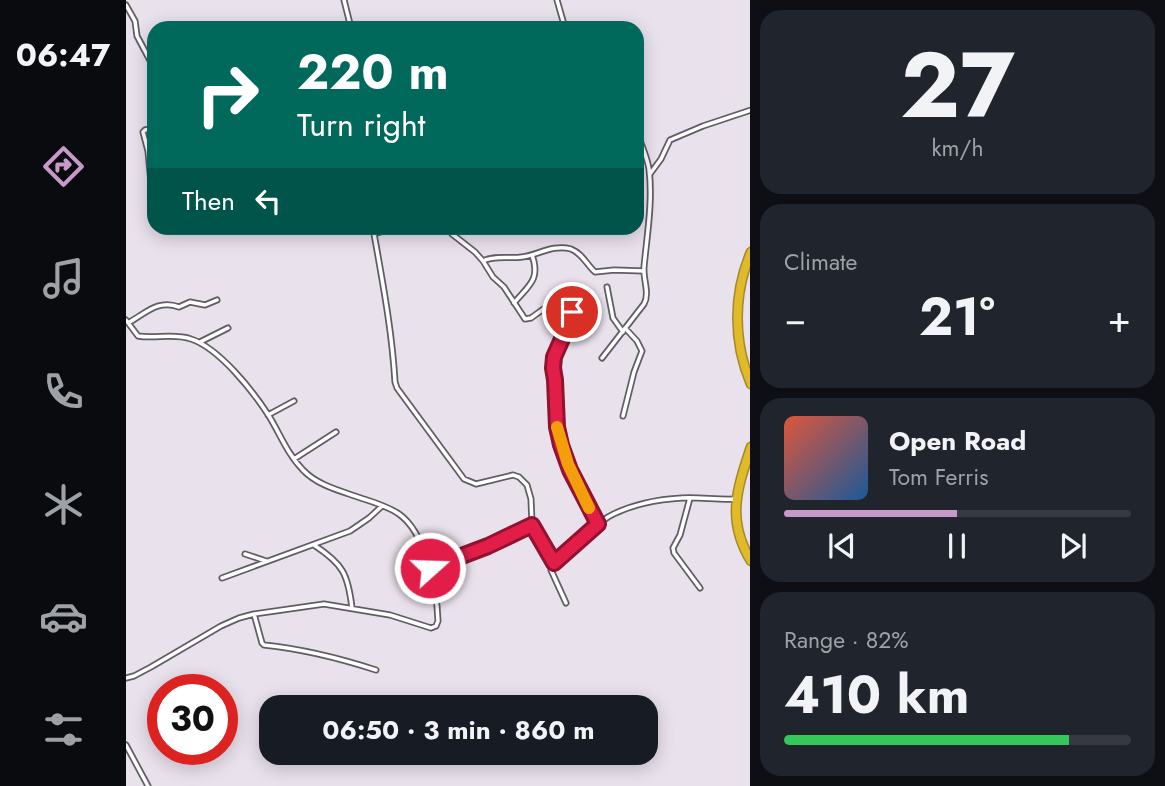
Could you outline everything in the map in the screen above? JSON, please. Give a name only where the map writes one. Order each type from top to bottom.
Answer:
[{"type":"highway","points":[[750,252],[739,285],[738,318],[741,357],[750,384]]},
{"type":"highway","points":[[750,447],[736,499],[736,526],[750,561]]},
{"type":"street","points":[[344,0],[349,21]]},
{"type":"street","points":[[557,0],[563,21]]},
{"type":"street","points":[[126,5],[147,55]]},
{"type":"street","points":[[649,175],[670,140],[745,112]]},
{"type":"street","points":[[147,130],[143,132],[147,147]]},
{"type":"street","points":[[602,358],[647,298],[644,271],[649,221],[649,175],[644,152]]},
{"type":"street","points":[[374,235],[382,272],[397,388],[464,479],[476,484],[513,475],[524,481],[530,493],[532,525],[554,563]]},
{"type":"street","points":[[454,235],[483,261],[527,320],[549,305],[566,302]]},
{"type":"street","points":[[483,261],[491,258],[520,258],[551,248],[563,248],[578,253],[595,272],[644,271]]},
{"type":"street","points":[[514,303],[533,283],[535,273],[532,255]]},
{"type":"street","points":[[607,287],[613,317],[637,341],[642,351],[623,416]]},
{"type":"street","points":[[566,296],[572,316],[556,352],[553,368],[557,427],[570,470],[598,524]]},
{"type":"street","points":[[126,678],[151,667],[221,626],[254,614],[320,604],[390,615],[429,628],[434,628],[439,621],[430,568],[411,526],[399,514],[326,485],[305,472],[268,415],[232,369],[200,342],[184,337],[141,337],[127,322],[169,303],[179,307],[190,302],[205,305],[217,300]]},
{"type":"street","points":[[200,342],[228,328]]},
{"type":"street","points":[[268,415],[294,401]]},
{"type":"street","points":[[294,458],[336,432]]},
{"type":"street","points":[[690,498],[680,535],[673,548],[700,588]]},
{"type":"street","points":[[566,603],[551,570],[554,563],[598,524],[618,512],[643,504],[671,499],[736,499]]},
{"type":"street","points":[[222,578],[350,531],[382,506]]},
{"type":"street","points":[[430,568],[488,546],[532,525]]},
{"type":"street","points":[[314,545],[343,570],[349,586],[352,608]]},
{"type":"street","points":[[245,554],[268,562]]},
{"type":"street","points":[[254,614],[264,645],[320,653],[376,670]]},
{"type":"street","points":[[126,745],[148,786]]},
{"type":"slow traffic","points":[[557,427],[568,464],[589,508]]},
{"type":"route","points":[[430,568],[488,546],[532,525],[554,563],[598,524],[570,470],[561,445],[555,415],[554,357],[572,312]]}]
